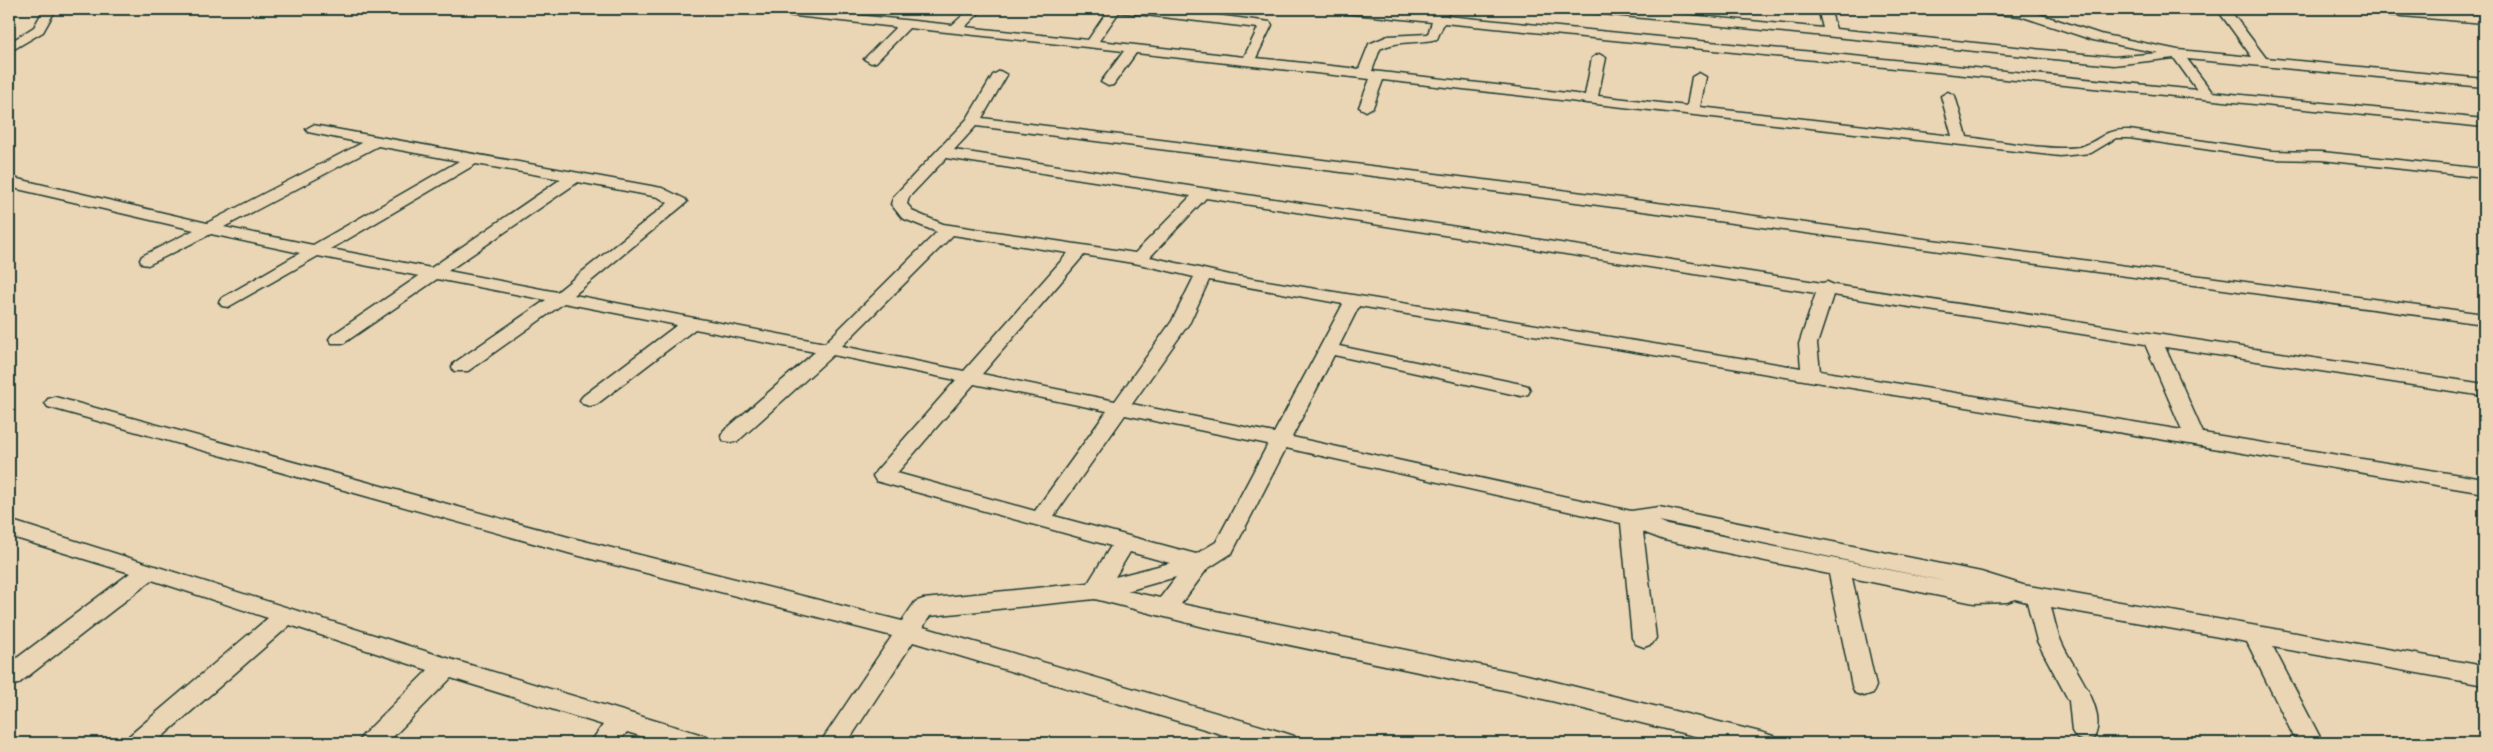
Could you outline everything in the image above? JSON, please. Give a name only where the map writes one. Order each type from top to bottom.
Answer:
[{"type":"street","points":[[9,48],[39,29],[50,9]]},
{"type":"street","points":[[768,9],[1371,74],[2060,152],[2086,150],[2113,134],[2129,134],[2272,155],[2322,156],[2484,174]]},
{"type":"street","points":[[956,29],[977,9]]},
{"type":"street","points":[[1091,44],[1115,9]]},
{"type":"street","points":[[1120,9],[1161,11],[1266,25],[1248,61]]},
{"type":"street","points":[[1344,9],[1441,13],[1863,60],[2484,123]]},
{"type":"street","points":[[1593,9],[1677,13],[1830,32],[2114,61],[2129,61],[2177,54]]},
{"type":"street","points":[[1824,9],[1830,32]]},
{"type":"street","points":[[1980,9],[2017,11],[2098,37],[2158,48],[2177,54],[2484,83]]},
{"type":"street","points":[[2223,9],[2262,62]]},
{"type":"street","points":[[2367,9],[2484,19]]},
{"type":"street","points":[[1366,107],[1374,46],[1388,40],[1422,39],[1433,36],[1441,13]]},
{"type":"street","points":[[871,59],[906,24]]},
{"type":"street","points":[[1856,34],[1867,76]]},
{"type":"street","points":[[1108,82],[1133,48]]},
{"type":"street","points":[[2177,54],[2207,95]]},
{"type":"street","points":[[1591,99],[1599,58]]},
{"type":"street","points":[[1000,75],[973,121],[902,196],[899,204],[908,215],[939,228],[1140,259],[1204,274],[1353,301],[2484,486]]},
{"type":"street","points":[[1693,110],[1699,77]]},
{"type":"street","points":[[1948,96],[1960,140]]},
{"type":"street","points":[[973,121],[1518,189],[2484,319]]},
{"type":"street","points":[[313,129],[662,193],[679,202],[560,298],[462,367]]},
{"type":"street","points":[[148,260],[376,141]]},
{"type":"street","points":[[943,153],[2484,390]]},
{"type":"street","points":[[228,302],[473,159]]},
{"type":"street","points":[[338,339],[575,177]]},
{"type":"street","points":[[9,182],[315,251],[829,349],[1278,440],[1631,518],[1664,532],[1839,568],[1974,595],[2030,594]]},
{"type":"street","points":[[1140,259],[1202,192]]},
{"type":"street","points":[[731,436],[829,349],[950,229]]},
{"type":"street","points":[[1080,250],[884,476],[1199,563]]},
{"type":"street","points":[[1040,520],[1181,322],[1204,274]]},
{"type":"street","points":[[1811,376],[1808,344],[1828,288]]},
{"type":"street","points":[[833,743],[923,608],[1095,591],[1199,563],[1224,547],[1278,440],[1329,349],[1353,301]]},
{"type":"street","points":[[590,400],[691,323]]},
{"type":"street","points":[[2152,338],[2196,439]]},
{"type":"street","points":[[1329,349],[1521,390]]},
{"type":"street","points":[[56,402],[572,546],[907,631],[1285,743]]},
{"type":"street","points":[[1631,518],[1659,514],[1980,580],[2030,594],[2484,676]]},
{"type":"street","points":[[1631,518],[1644,638]]},
{"type":"street","points":[[14,535],[149,571],[446,667],[621,722],[696,743]]},
{"type":"street","points":[[1095,591],[1124,543]]},
{"type":"street","points":[[1165,608],[1199,563]]},
{"type":"street","points":[[1839,568],[1864,686]]},
{"type":"street","points":[[9,677],[149,571]]},
{"type":"street","points":[[1095,591],[1165,608],[1523,684],[1764,743]]},
{"type":"street","points":[[2030,594],[2048,641],[2081,701],[2085,731]]},
{"type":"street","points":[[138,743],[286,616]]},
{"type":"street","points":[[2255,635],[2310,743]]},
{"type":"street","points":[[371,743],[446,667]]},
{"type":"street","points":[[603,743],[621,722]]}]
